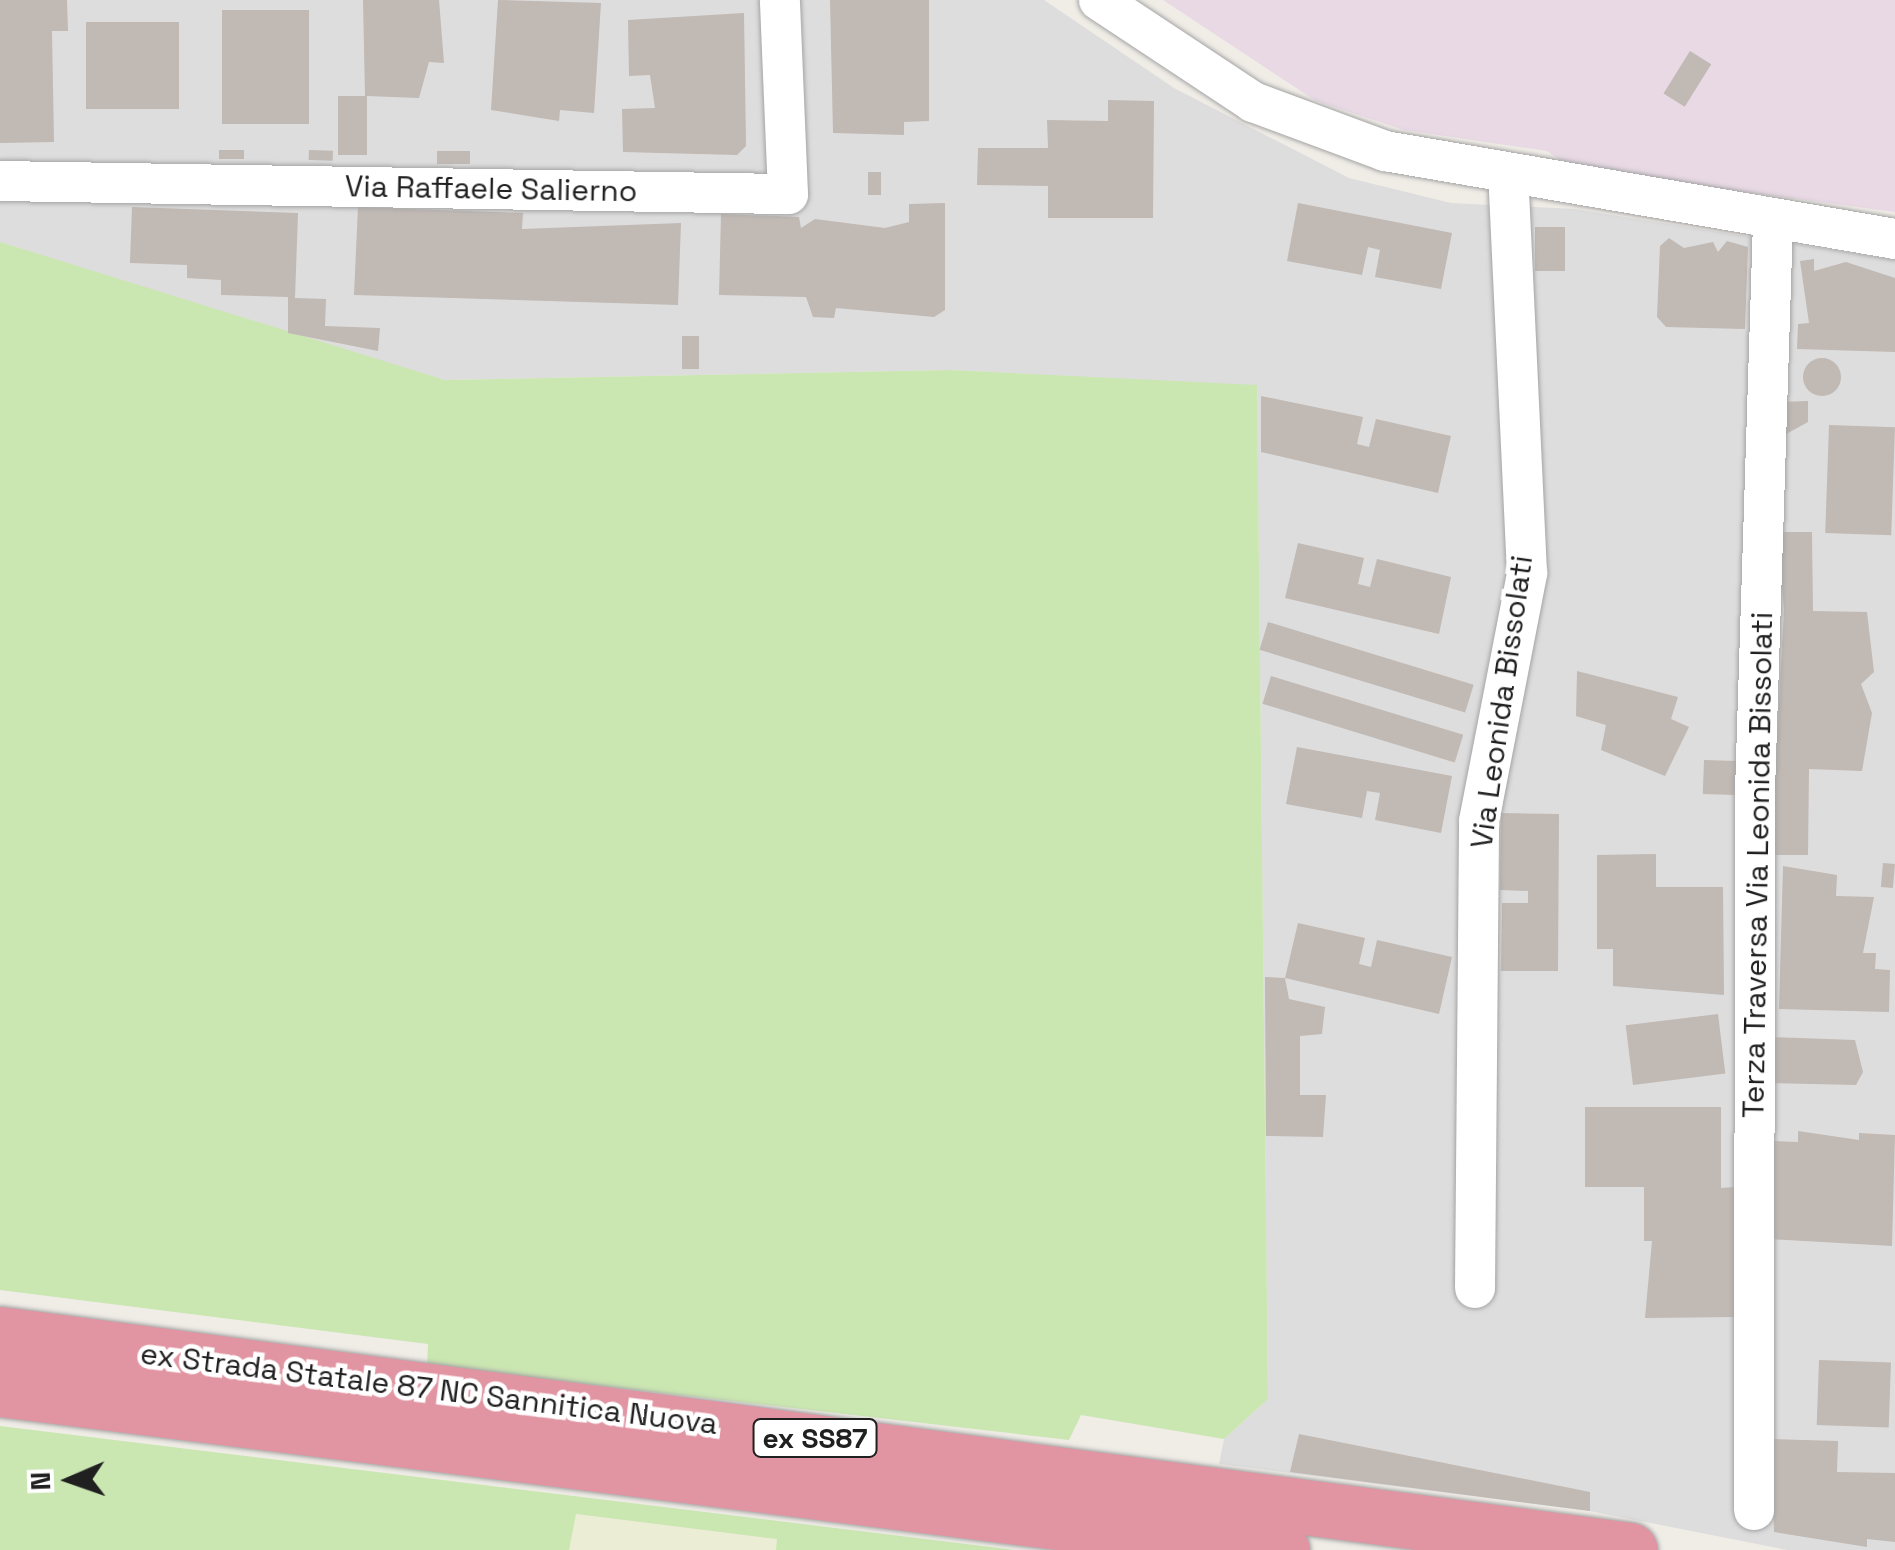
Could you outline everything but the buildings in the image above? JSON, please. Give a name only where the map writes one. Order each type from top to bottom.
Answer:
[{"type":"highway","name":"ex Strada Statale 87 NC Sannitica Nuova","points":[[0,1334],[1630,1550]]},
{"type":"highway","name":"ex Strada Statale 87 NC Sannitica Nuova","points":[[0,1389],[1282,1550]]},
{"type":"street","name":"Via Raffaele Salierno","points":[[0,181],[788,194],[780,0]]},
{"type":"street","points":[[1099,0],[1253,102],[1385,150],[1508,176],[1895,239]]},
{"type":"street","name":"Via Leonida Bissolati","points":[[1475,1288],[1479,822],[1528,573],[1508,176]]},
{"type":"street","name":"Terza Traversa Via Leonida Bissolati","points":[[1754,1510],[1755,791],[1773,220]]},
{"type":"shaded area","points":[[0,0],[1044,0],[1174,88],[1349,178],[1451,203],[1575,209],[1895,260],[1895,1550],[1787,1550],[1590,1511],[1219,1464],[1224,1439],[1268,1399],[1257,386],[951,370],[445,380],[151,295],[0,242]]},
{"type":"shaded area","points":[[1163,0],[1895,0],[1895,212],[1573,169],[1547,151],[1404,130],[1316,101]]},
{"type":"green space","points":[[0,242],[445,380],[951,370],[1257,385],[1268,1399],[1224,1439],[1081,1415],[1069,1440],[427,1366],[428,1344],[0,1290]]},
{"type":"green space","points":[[0,1426],[1015,1550],[776,1550],[777,1539],[576,1514],[569,1550],[0,1550]]},
{"type":"green space","points":[[575,1514],[778,1539],[776,1550],[569,1550]]}]
